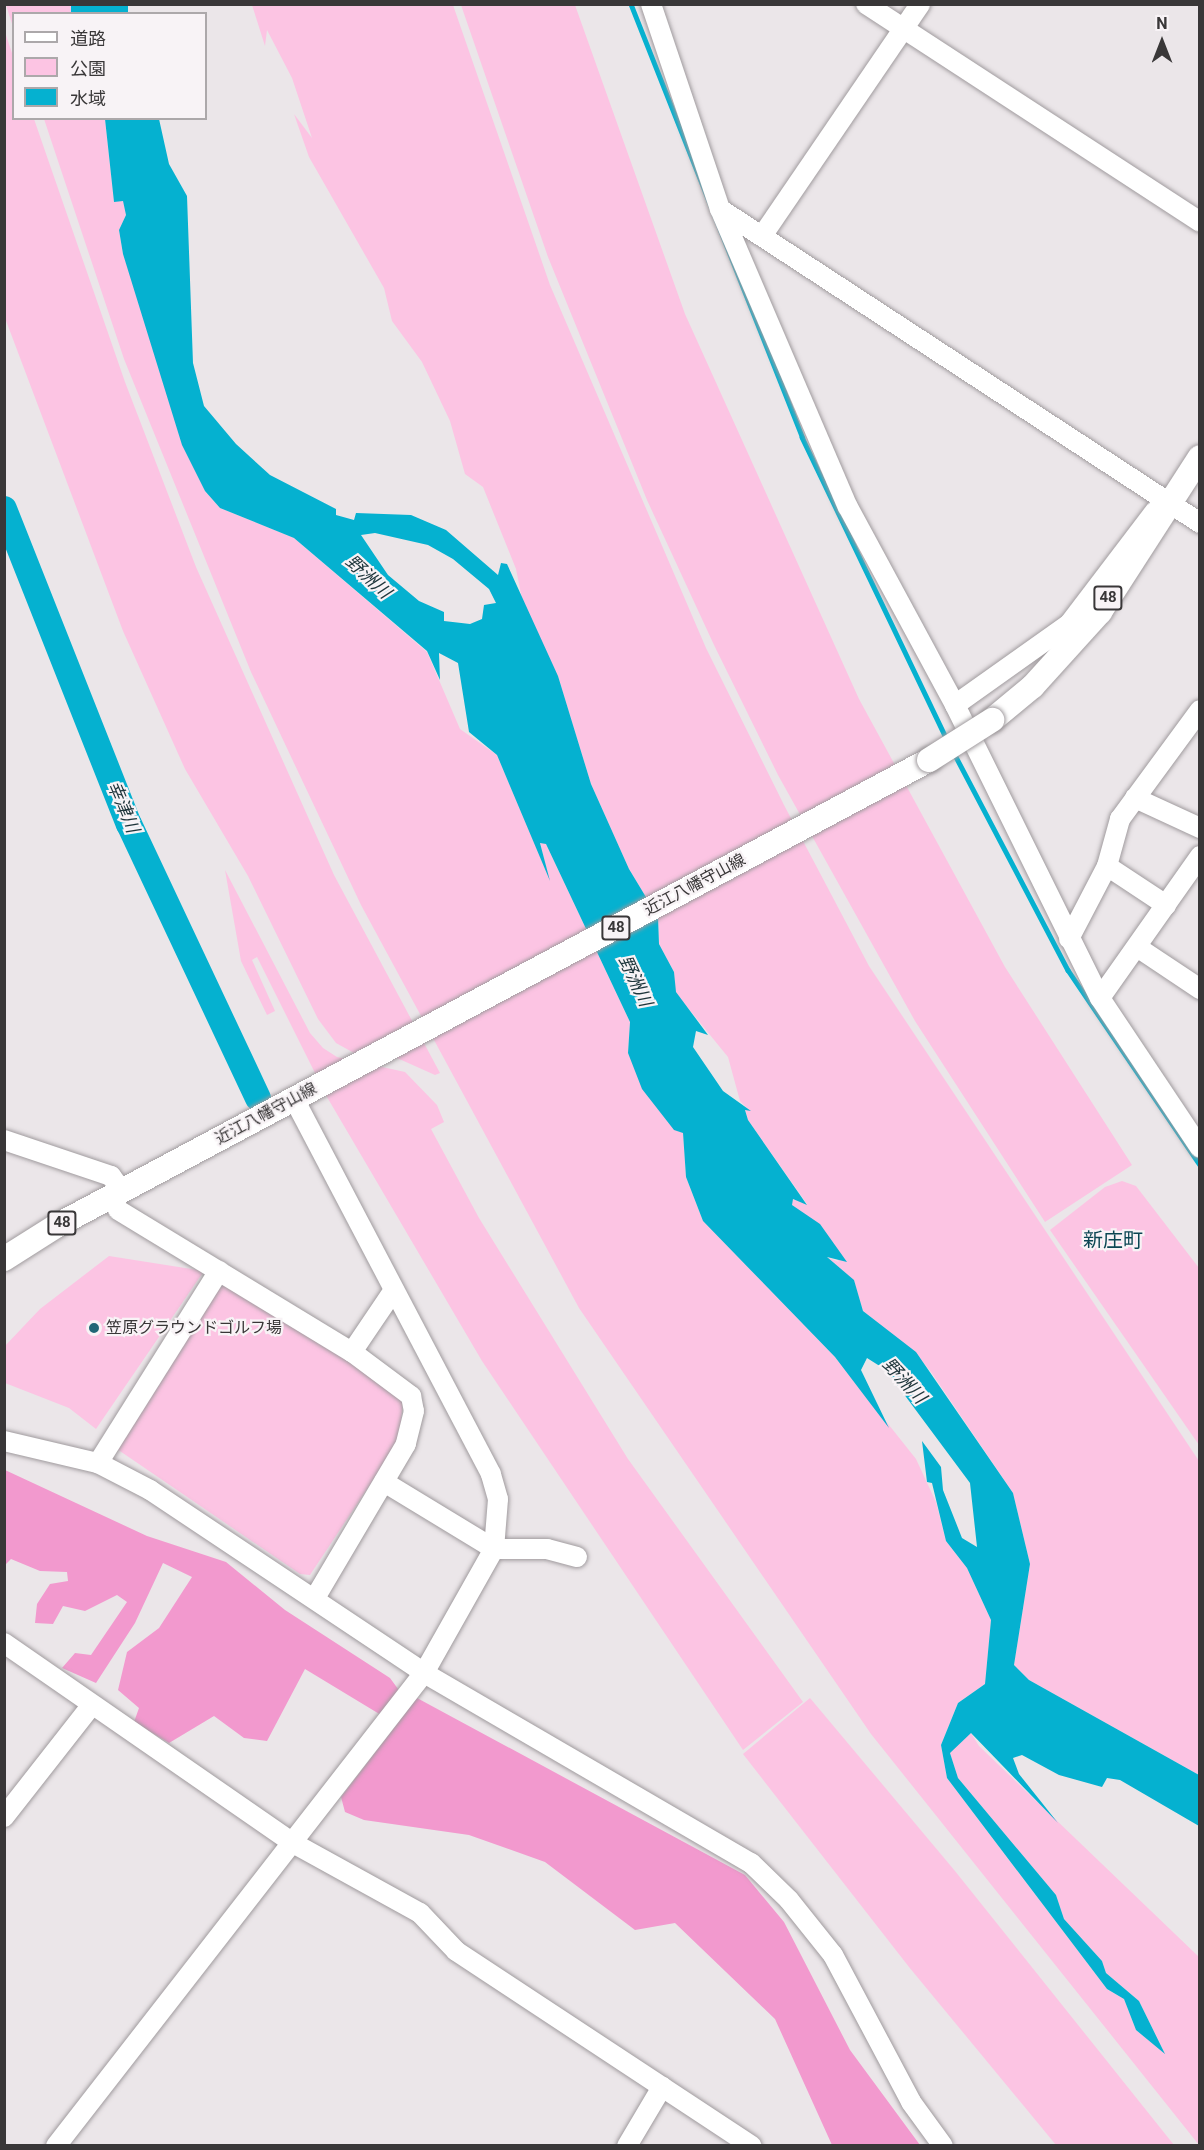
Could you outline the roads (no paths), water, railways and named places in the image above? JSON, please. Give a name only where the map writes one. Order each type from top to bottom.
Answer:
[{"type":"main road","name":"近江八幡守山線","points":[[4,1259],[120,1201],[229,1134],[925,763],[992,720],[1033,686],[1100,612],[1200,457]]},
{"type":"street","points":[[651,4],[720,209],[848,507],[956,705],[1100,998],[1200,1148]]},
{"type":"street","points":[[866,4],[1200,222]]},
{"type":"street","points":[[762,236],[920,4]]},
{"type":"street","points":[[720,209],[1200,523]]},
{"type":"street","points":[[956,705],[1038,652],[1069,624],[1149,515],[1171,502]]},
{"type":"street","points":[[1069,939],[1107,866],[1120,819],[1200,710]]},
{"type":"street","points":[[1135,798],[1200,828]]},
{"type":"street","points":[[1100,998],[1199,857]]},
{"type":"street","points":[[1107,866],[1166,905]]},
{"type":"street","points":[[1137,947],[1200,989]]},
{"type":"street","points":[[59,2144],[424,1673],[494,1549],[498,1499],[491,1474],[404,1305],[392,1293],[294,1099]]},
{"type":"street","points":[[4,1140],[111,1176],[120,1201],[219,1271],[352,1352],[411,1396],[413,1426],[384,1482],[315,1598]]},
{"type":"street","points":[[98,1463],[219,1271]]},
{"type":"street","points":[[352,1352],[392,1293]]},
{"type":"street","points":[[4,1441],[98,1463],[150,1490],[315,1598],[424,1673],[751,1863],[789,1900],[833,1955],[911,2102],[943,2145]]},
{"type":"street","points":[[384,1482],[494,1549],[547,1549],[577,1557]]},
{"type":"street","points":[[4,1643],[91,1706],[293,1843],[420,1913],[456,1951],[752,2145]]},
{"type":"street","points":[[4,1817],[91,1706]]},
{"type":"street","points":[[627,2145],[662,2087]]},
{"type":"water","points":[[71,5],[128,5],[128,12],[71,12]]},
{"type":"water","name":"野洲川","points":[[105,120],[159,120],[169,164],[187,196],[193,363],[204,406],[236,444],[270,475],[336,509],[336,515],[354,520],[356,513],[411,515],[446,530],[498,575],[501,563],[507,564],[558,676],[591,784],[629,869],[658,917],[659,944],[674,972],[676,992],[708,1035],[696,1031],[693,1047],[723,1091],[751,1111],[745,1110],[748,1120],[807,1205],[793,1199],[792,1205],[820,1224],[847,1262],[827,1257],[854,1280],[863,1311],[916,1352],[1013,1493],[1030,1564],[1014,1665],[1029,1680],[1199,1775],[1199,1826],[1120,1780],[1107,1778],[1102,1787],[1059,1775],[1022,1755],[1013,1758],[1019,1774],[1058,1823],[971,1733],[950,1753],[958,1778],[1056,1895],[1064,1919],[1102,1961],[1106,1973],[1139,2001],[1165,2054],[1136,2030],[1124,1999],[1107,1989],[947,1778],[941,1745],[958,1703],[985,1684],[991,1620],[967,1568],[946,1541],[932,1483],[927,1482],[922,1441],[941,1467],[943,1490],[962,1538],[977,1547],[970,1483],[886,1370],[867,1358],[861,1370],[889,1428],[835,1357],[703,1221],[686,1177],[683,1133],[674,1130],[642,1089],[628,1053],[630,1022],[546,844],[540,843],[550,881],[497,755],[469,732],[458,663],[439,653],[440,680],[427,651],[294,538],[220,508],[205,491],[182,445],[123,254],[119,230],[126,215],[123,201],[114,202]],"holes":[[[375,533],[428,545],[453,559],[489,589],[496,603],[484,605],[482,619],[470,624],[444,621],[444,612],[419,601],[388,575],[361,535]]]},
{"type":"waterway","points":[[631,4],[802,437],[947,740]]},
{"type":"waterway","name":"幸津川","points":[[4,509],[129,824],[258,1098]]},
{"type":"waterway","points":[[954,753],[1068,970],[1200,1165]]},
{"type":"place","name":"笠原グラウンドゴルフ場","points":[[94,1328]]},
{"type":"district","name":"新庄町","points":[[1113,1240]]}]
